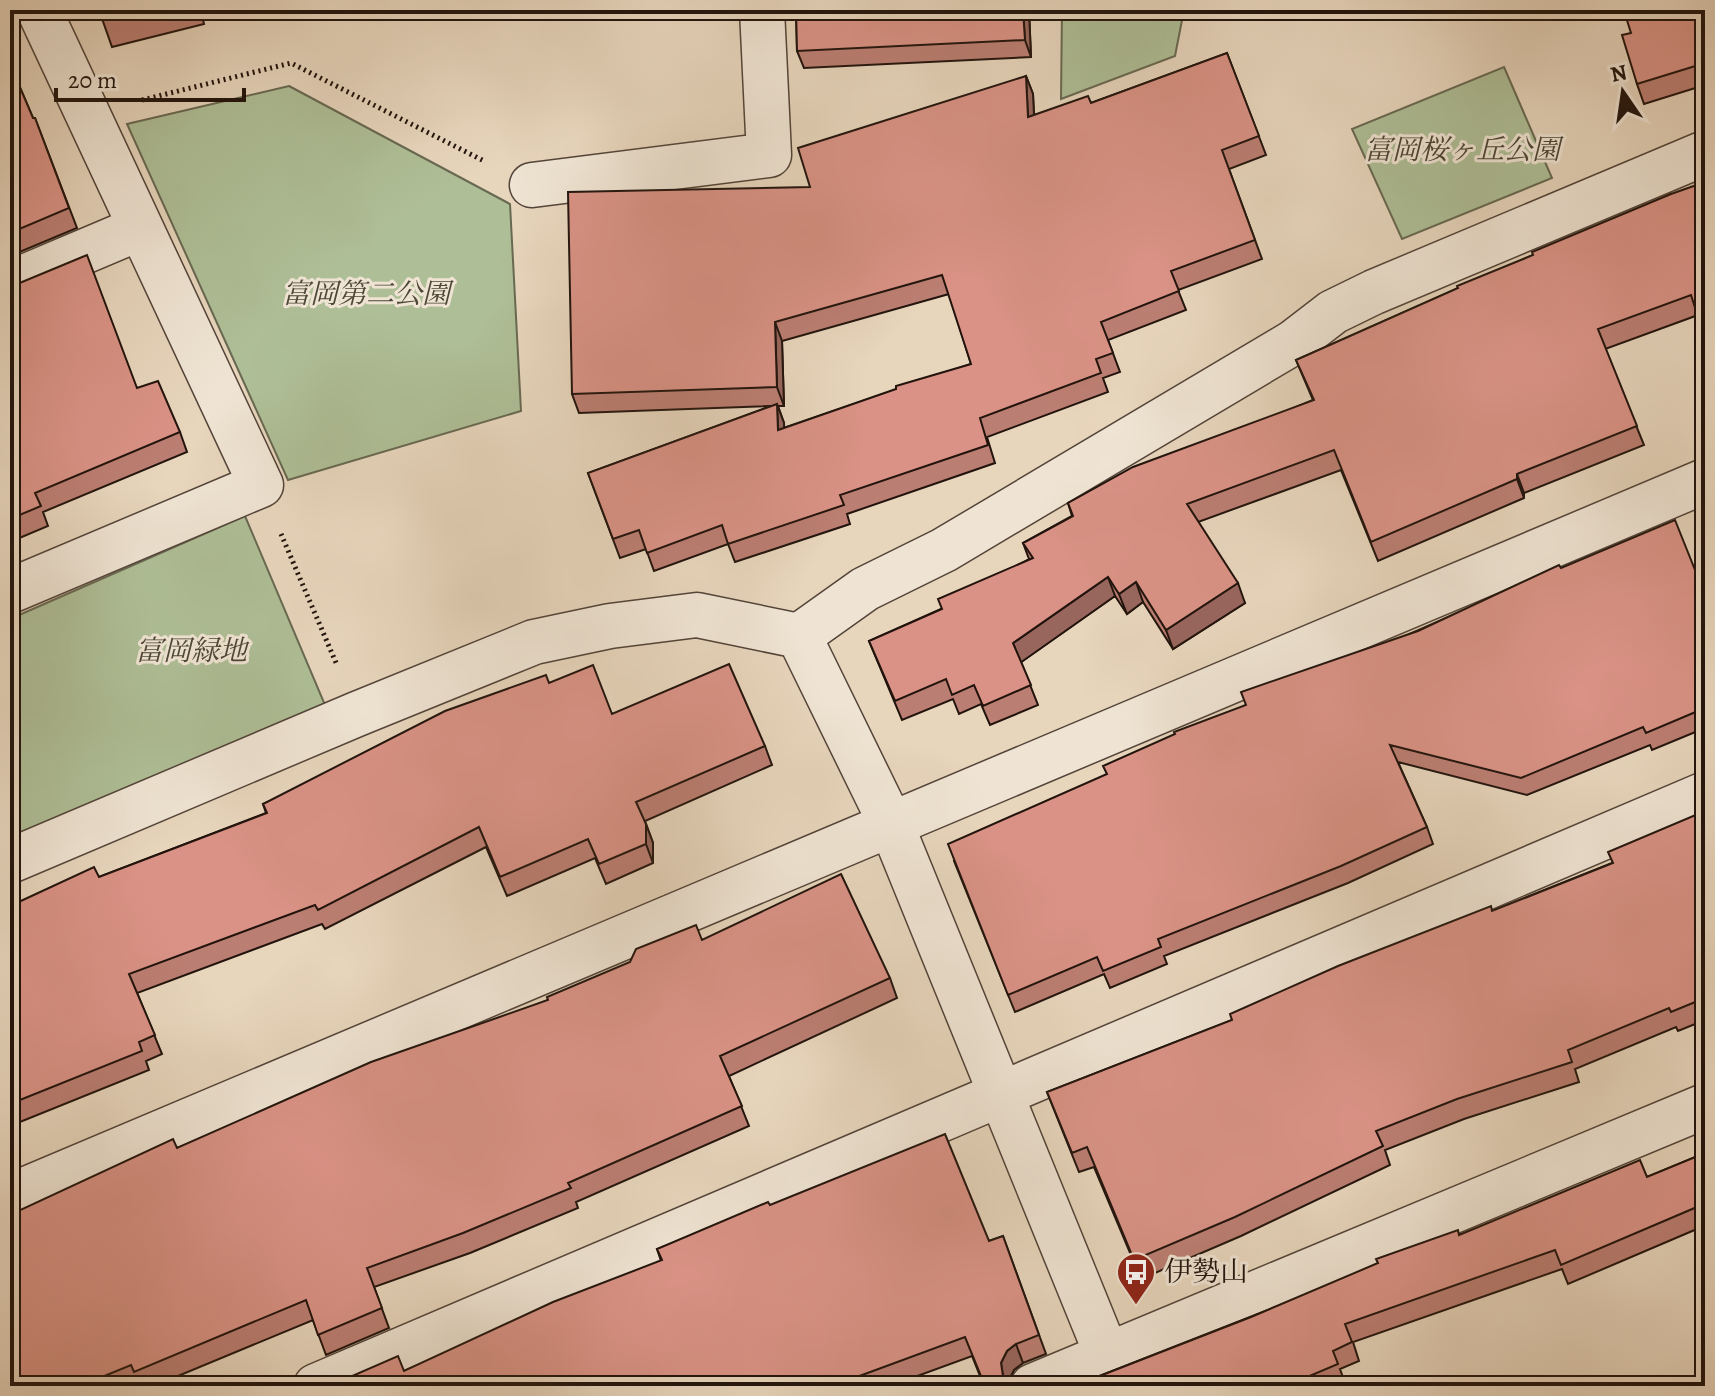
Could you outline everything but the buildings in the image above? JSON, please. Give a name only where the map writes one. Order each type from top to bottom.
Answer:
[{"type":"street","points":[[10,591],[261,485],[39,10]]},
{"type":"street","points":[[532,185],[769,155],[762,10]]},
{"type":"street","points":[[10,861],[534,642],[610,626],[697,615],[799,636],[865,589],[944,550],[1294,342],[1333,312],[1705,153]]},
{"type":"street","points":[[10,283],[140,228]]},
{"type":"street","points":[[10,1196],[1705,481]]},
{"type":"street","points":[[799,636],[891,824],[1107,1355]]},
{"type":"street","points":[[316,1386],[1705,794]]},
{"type":"street","points":[[1033,1386],[1705,1106]]},
{"type":"path","points":[[87,114],[291,63],[532,185]]},
{"type":"path","points":[[261,485],[357,714]]},
{"type":"green space","points":[[1062,10],[1184,10],[1175,56],[1061,99]]},
{"type":"green space","name":"富岡桜ヶ丘公園","points":[[1504,67],[1552,178],[1402,239],[1352,129]]},
{"type":"green space","name":"富岡第二公園","points":[[289,86],[510,204],[521,411],[288,480],[127,124]]},
{"type":"green space","name":"富岡緑地","points":[[245,516],[325,705],[10,839],[10,619]]},
{"type":"place","name":"伊勢山","points":[[1136,1306]]}]
